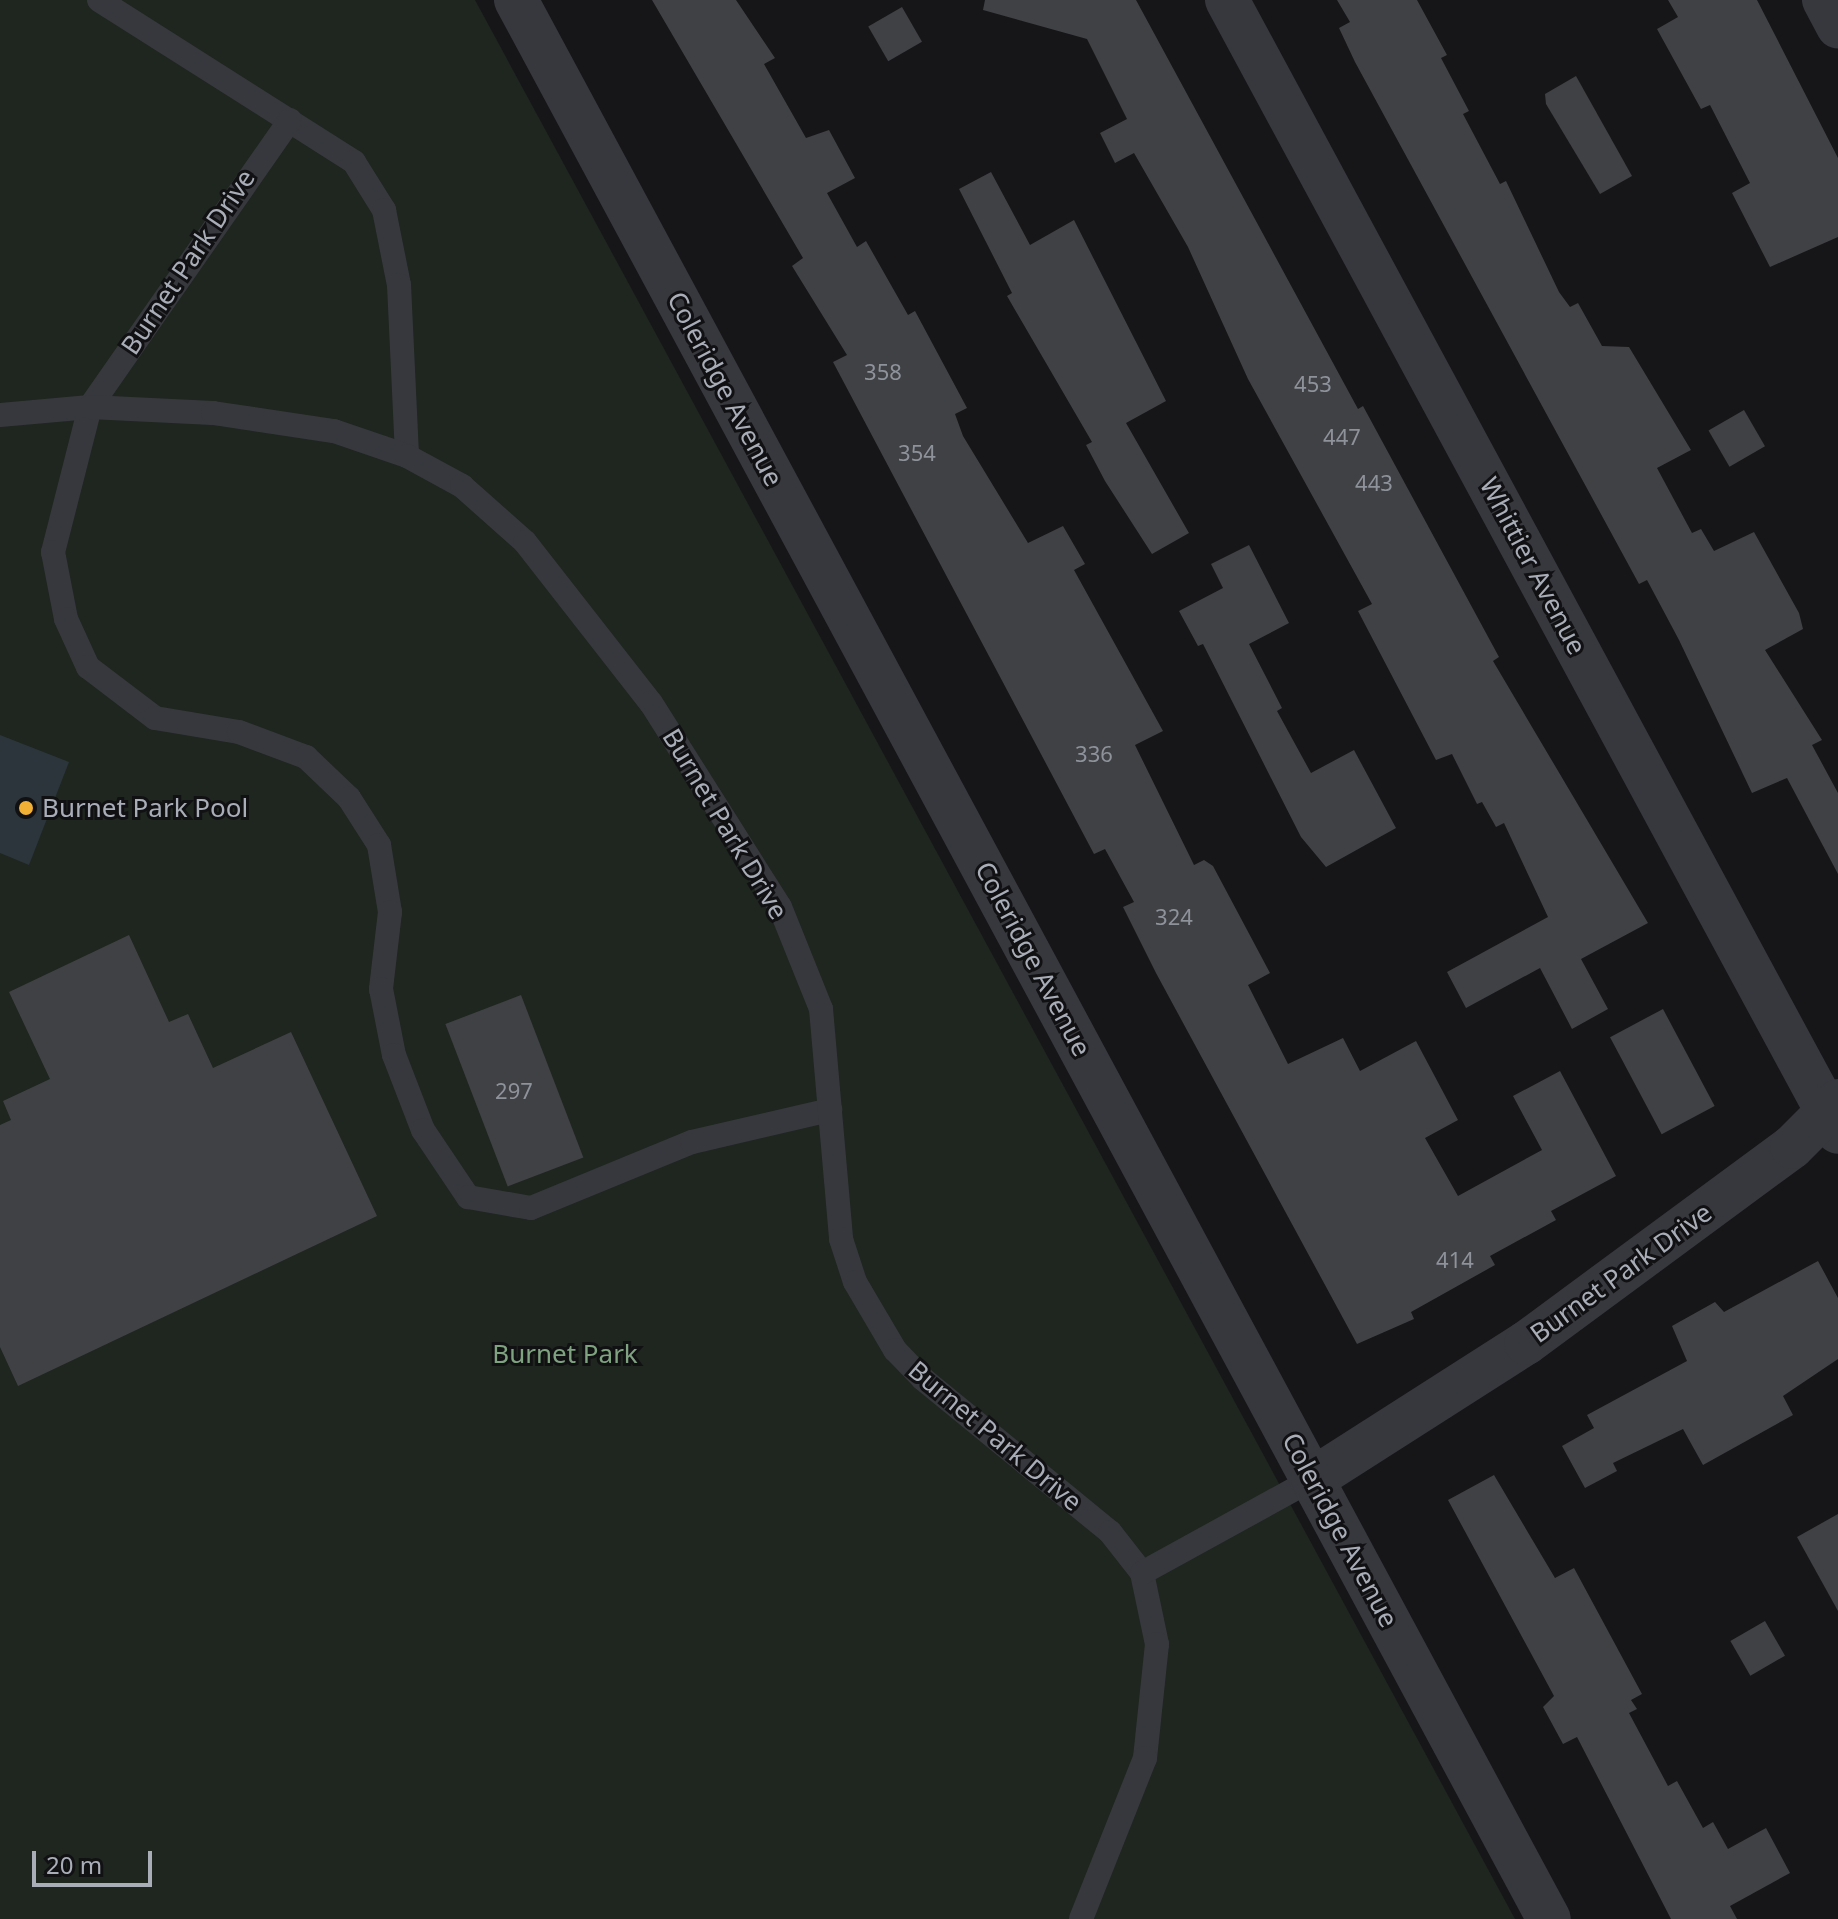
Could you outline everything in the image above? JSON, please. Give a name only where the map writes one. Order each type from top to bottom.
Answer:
[{"type":"street","name":"Coleridge Avenue","points":[[516,0],[1549,1919]]},
{"type":"street","name":"Whittier Avenue","points":[[1227,0],[1834,1115]]},
{"type":"street","points":[[1824,0],[1838,26]]},
{"type":"street","name":"Burnet Park Drive","points":[[1313,1479],[1526,1343],[1834,1115]]},
{"type":"lane","points":[[99,0],[354,162],[384,210],[399,285],[407,456]]},
{"type":"lane","name":"Burnet Park Drive","points":[[90,407],[290,120]]},
{"type":"lane","points":[[90,407],[53,552],[66,619],[88,667],[155,718],[239,732],[306,757],[349,798],[379,845],[390,912],[381,989],[394,1055],[423,1130],[468,1197],[531,1208],[692,1142],[830,1110]]},
{"type":"lane","name":"Burnet Park Drive","points":[[0,415],[90,407],[213,413],[334,431],[407,456],[462,486],[525,542],[651,703],[780,907],[821,1009],[841,1239],[855,1282],[895,1350],[1110,1532],[1142,1573],[1313,1479]]},
{"type":"lane","points":[[1081,1919],[1145,1758],[1157,1644],[1142,1573]]},
{"type":"green space","name":"Burnet Park","points":[[0,0],[475,0],[1515,1919],[0,1919]]},
{"type":"shaded area","name":"Burnet Park Pool","points":[[0,735],[69,762],[29,865],[0,853]]},
{"type":"building","points":[[652,0],[736,0],[775,58],[764,64],[806,138],[829,130],[855,178],[827,193],[857,247],[866,241],[908,315],[915,311],[967,408],[955,414],[963,436],[1028,543],[1063,526],[1085,564],[1074,570],[1163,731],[1135,745],[1194,865],[1204,860],[1213,866],[1270,973],[1248,985],[1288,1064],[1343,1038],[1360,1071],[1416,1041],[1458,1120],[1425,1138],[1458,1196],[1542,1150],[1513,1096],[1560,1071],[1616,1176],[1551,1211],[1556,1220],[1490,1256],[1495,1265],[1411,1312],[1414,1319],[1357,1344],[1156,973],[1123,907],[1134,902],[1105,849],[1094,854],[833,362],[847,355],[792,266],[803,258]]},
{"type":"building","points":[[985,0],[1136,0],[1358,409],[1363,406],[1499,657],[1493,661],[1648,923],[1581,959],[1608,1009],[1572,1029],[1540,968],[1466,1008],[1447,972],[1548,917],[1504,823],[1496,827],[1482,802],[1477,804],[1452,754],[1436,760],[1358,611],[1372,604],[1248,379],[1188,247],[1134,153],[1115,163],[1100,133],[1127,119],[1087,39],[983,10]]},
{"type":"building","points":[[1337,0],[1417,0],[1447,55],[1441,58],[1469,111],[1463,114],[1500,184],[1506,181],[1559,292],[1570,307],[1578,303],[1602,346],[1629,347],[1691,450],[1657,468],[1692,533],[1701,529],[1714,551],[1754,532],[1799,613],[1803,629],[1765,650],[1822,740],[1812,745],[1838,793],[1838,874],[1787,778],[1752,793],[1647,580],[1639,584],[1355,62],[1339,28],[1350,22]]},
{"type":"building","points":[[1668,0],[1757,0],[1838,158],[1838,237],[1770,267],[1732,193],[1750,183],[1710,105],[1701,109],[1657,29],[1678,17]]},
{"type":"building","points":[[902,7],[922,42],[888,61],[868,26]]},
{"type":"building","points":[[1576,76],[1632,176],[1600,194],[1546,104],[1545,94]]},
{"type":"building","points":[[991,172],[1030,245],[1074,220],[1166,401],[1126,423],[1189,533],[1152,554],[1105,481],[1086,445],[1092,442],[1007,296],[1012,293],[959,189]]},
{"type":"building","points":[[1744,410],[1765,446],[1729,467],[1708,430]]},
{"type":"building","points":[[1249,545],[1289,623],[1249,644],[1282,708],[1277,711],[1311,773],[1354,750],[1396,828],[1326,867],[1301,837],[1203,644],[1198,646],[1179,611],[1223,588],[1211,564]]},
{"type":"building","points":[[129,935],[169,1022],[188,1014],[213,1068],[291,1032],[377,1216],[18,1386],[0,1347],[0,1125],[11,1120],[3,1101],[50,1079],[9,992]]},
{"type":"building","points":[[521,995],[583,1157],[508,1186],[445,1024]]},
{"type":"building","points":[[1663,1009],[1715,1106],[1662,1134],[1610,1037]]},
{"type":"building","points":[[1818,1261],[1838,1298],[1838,1359],[1783,1396],[1793,1415],[1703,1465],[1683,1429],[1613,1463],[1617,1471],[1585,1488],[1562,1446],[1594,1428],[1587,1415],[1687,1361],[1672,1326],[1715,1302],[1724,1312]]},
{"type":"building","points":[[1494,1475],[1555,1578],[1574,1568],[1642,1694],[1631,1700],[1637,1709],[1629,1713],[1668,1786],[1677,1781],[1703,1828],[1713,1822],[1728,1849],[1766,1828],[1790,1873],[1730,1906],[1737,1919],[1671,1919],[1577,1737],[1563,1744],[1543,1707],[1554,1696],[1448,1500]]},
{"type":"building","points":[[1838,1514],[1838,1611],[1797,1537]]},
{"type":"building","points":[[1765,1621],[1785,1656],[1750,1676],[1730,1641]]},
{"type":"place","name":"Burnet Park Pool","points":[[26,808]]}]
